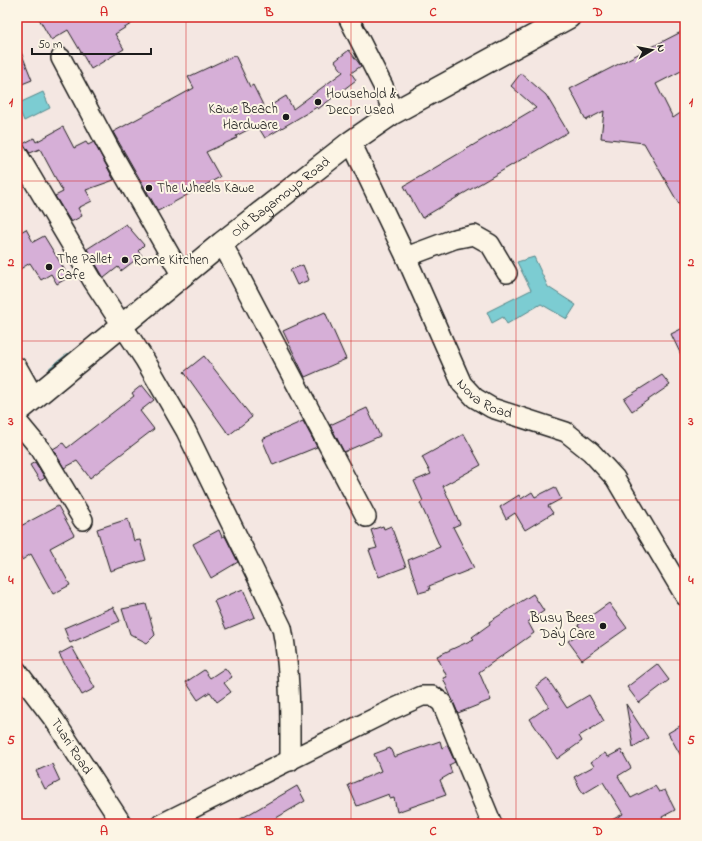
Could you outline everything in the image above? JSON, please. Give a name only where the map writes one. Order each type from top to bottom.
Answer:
[{"type":"main road","name":"Old Bagamoyo Road","points":[[17,412],[35,399],[222,243],[351,142],[393,113],[569,17]]},
{"type":"street","points":[[348,17],[383,86],[393,113]]},
{"type":"street","points":[[61,58],[117,163],[182,276]]},
{"type":"street","name":"Nova Road","points":[[351,142],[406,257],[462,384],[475,398],[492,408],[566,432],[591,452],[615,478],[685,596]]},
{"type":"street","points":[[17,153],[93,281],[146,360],[186,431],[282,628],[288,658],[290,694],[290,761]]},
{"type":"street","points":[[406,257],[454,239],[474,235],[490,244],[507,273]]},
{"type":"street","points":[[222,243],[366,517]]},
{"type":"street","points":[[17,367],[35,399]]},
{"type":"street","points":[[17,421],[41,450],[83,520]]},
{"type":"street","name":"Tuari Road","points":[[17,671],[55,720],[122,824]]},
{"type":"street","points":[[161,824],[422,696],[432,696],[442,703],[492,824]]},
{"type":"water","points":[[43,92],[50,108],[24,121],[17,104]]},
{"type":"water","points":[[534,257],[548,287],[576,305],[567,319],[541,304],[507,324],[503,317],[492,323],[487,312],[531,290],[517,262]]},
{"type":"building","points":[[38,17],[142,17],[115,34],[124,49],[91,69],[68,30],[51,40]]},
{"type":"building","points":[[685,30],[685,69],[656,84],[673,118],[685,110],[685,215],[644,143],[601,138],[604,111],[586,120],[570,89]]},
{"type":"building","points":[[17,42],[32,80],[17,86]]},
{"type":"building","points":[[349,50],[361,66],[351,73],[356,80],[318,109],[317,107],[265,138],[257,125],[236,136],[237,138],[206,152],[220,177],[158,211],[113,132],[194,88],[188,77],[235,55],[250,87],[253,85],[265,109],[286,96],[293,109],[343,72],[335,61]]},
{"type":"building","points":[[521,73],[546,95],[568,132],[422,218],[404,186],[536,108],[511,86]]},
{"type":"building","points":[[63,127],[74,148],[86,142],[88,145],[94,142],[114,180],[86,190],[92,201],[78,208],[82,216],[71,222],[55,196],[63,192],[40,149],[30,153],[23,144],[34,138],[36,142]]},
{"type":"building","points":[[126,224],[144,245],[138,251],[142,255],[121,271],[118,267],[104,278],[87,249]]},
{"type":"building","points":[[26,229],[33,242],[44,236],[69,277],[57,284],[51,274],[41,280],[30,263],[17,271],[17,234]]},
{"type":"building","points":[[303,265],[309,280],[297,285],[290,270]]},
{"type":"building","points":[[325,312],[346,359],[305,377],[283,331]]},
{"type":"building","points":[[685,327],[685,363],[671,334]]},
{"type":"building","points":[[204,356],[252,417],[229,435],[184,372]]},
{"type":"building","points":[[662,375],[670,385],[632,411],[624,399]]},
{"type":"building","points":[[142,385],[154,400],[140,411],[154,429],[90,478],[77,461],[64,468],[53,449],[63,443],[67,448],[134,396],[132,393]]},
{"type":"building","points":[[367,408],[380,436],[344,452],[330,425]]},
{"type":"building","points":[[303,421],[317,447],[273,465],[262,439]]},
{"type":"building","points":[[464,434],[481,465],[443,486],[460,524],[453,527],[474,568],[429,586],[430,590],[419,593],[408,560],[440,547],[420,503],[423,501],[414,481],[431,474],[422,457]]},
{"type":"building","points":[[35,462],[45,478],[40,481],[30,465]]},
{"type":"building","points":[[555,487],[561,499],[548,506],[553,513],[525,530],[515,513],[506,519],[500,507],[519,495],[521,499],[532,492],[535,497]]},
{"type":"building","points":[[58,506],[74,535],[50,548],[70,585],[53,594],[31,554],[22,560],[17,551],[17,528]]},
{"type":"building","points":[[128,519],[134,541],[140,540],[146,560],[110,571],[97,529]]},
{"type":"building","points":[[383,526],[384,529],[391,526],[406,567],[379,577],[369,550],[377,548],[371,530]]},
{"type":"building","points":[[219,530],[222,537],[225,536],[238,562],[211,578],[193,544]]},
{"type":"building","points":[[243,589],[255,617],[226,629],[214,601]]},
{"type":"building","points":[[533,594],[544,611],[528,622],[534,633],[479,672],[491,700],[458,713],[443,678],[447,677],[437,656],[474,639],[472,637],[490,624],[489,622]]},
{"type":"building","name":"Busy Bees Day Care","points":[[609,603],[627,628],[582,660],[568,641],[583,631],[578,625]]},
{"type":"building","points":[[146,604],[155,635],[147,643],[130,634],[122,609]]},
{"type":"building","points":[[113,607],[120,621],[70,643],[64,628]]},
{"type":"building","points":[[72,647],[95,688],[82,695],[59,654]]},
{"type":"building","points":[[657,664],[669,680],[639,703],[627,687]]},
{"type":"building","points":[[225,668],[232,677],[224,683],[231,692],[217,702],[210,692],[198,700],[186,682],[204,670],[210,678]]},
{"type":"building","points":[[547,678],[567,708],[589,695],[604,721],[579,736],[582,741],[557,759],[530,719],[549,706],[536,686]]},
{"type":"building","points":[[626,704],[648,738],[633,747],[631,733]]},
{"type":"building","points":[[685,723],[685,763],[668,733]]},
{"type":"building","points":[[440,741],[442,748],[447,745],[455,762],[449,765],[452,773],[440,780],[446,795],[397,812],[394,798],[390,799],[389,794],[357,806],[348,785],[381,771],[374,754],[390,748],[394,757]]},
{"type":"building","points":[[621,750],[631,768],[618,776],[631,798],[655,786],[659,792],[665,790],[675,810],[662,817],[665,824],[604,824],[623,814],[603,782],[583,794],[574,777],[594,766],[591,762],[605,753],[608,757]]},
{"type":"building","points":[[52,764],[60,781],[45,789],[36,771]]},
{"type":"building","points":[[297,786],[305,801],[266,824],[232,824]]},
{"type":"waterway","points":[[51,369],[70,354]]},
{"type":"place","name":"Household & Decor Used","points":[[318,102]]},
{"type":"place","name":"Kawe Beach Hardware","points":[[286,117]]},
{"type":"place","name":"The Wheels Kawe","points":[[149,188]]},
{"type":"place","name":"Rome Kitchen","points":[[125,260]]},
{"type":"place","name":"The Pallet Cafe","points":[[49,267]]},
{"type":"place","name":"Busy Bees Day Care","points":[[603,626]]}]
